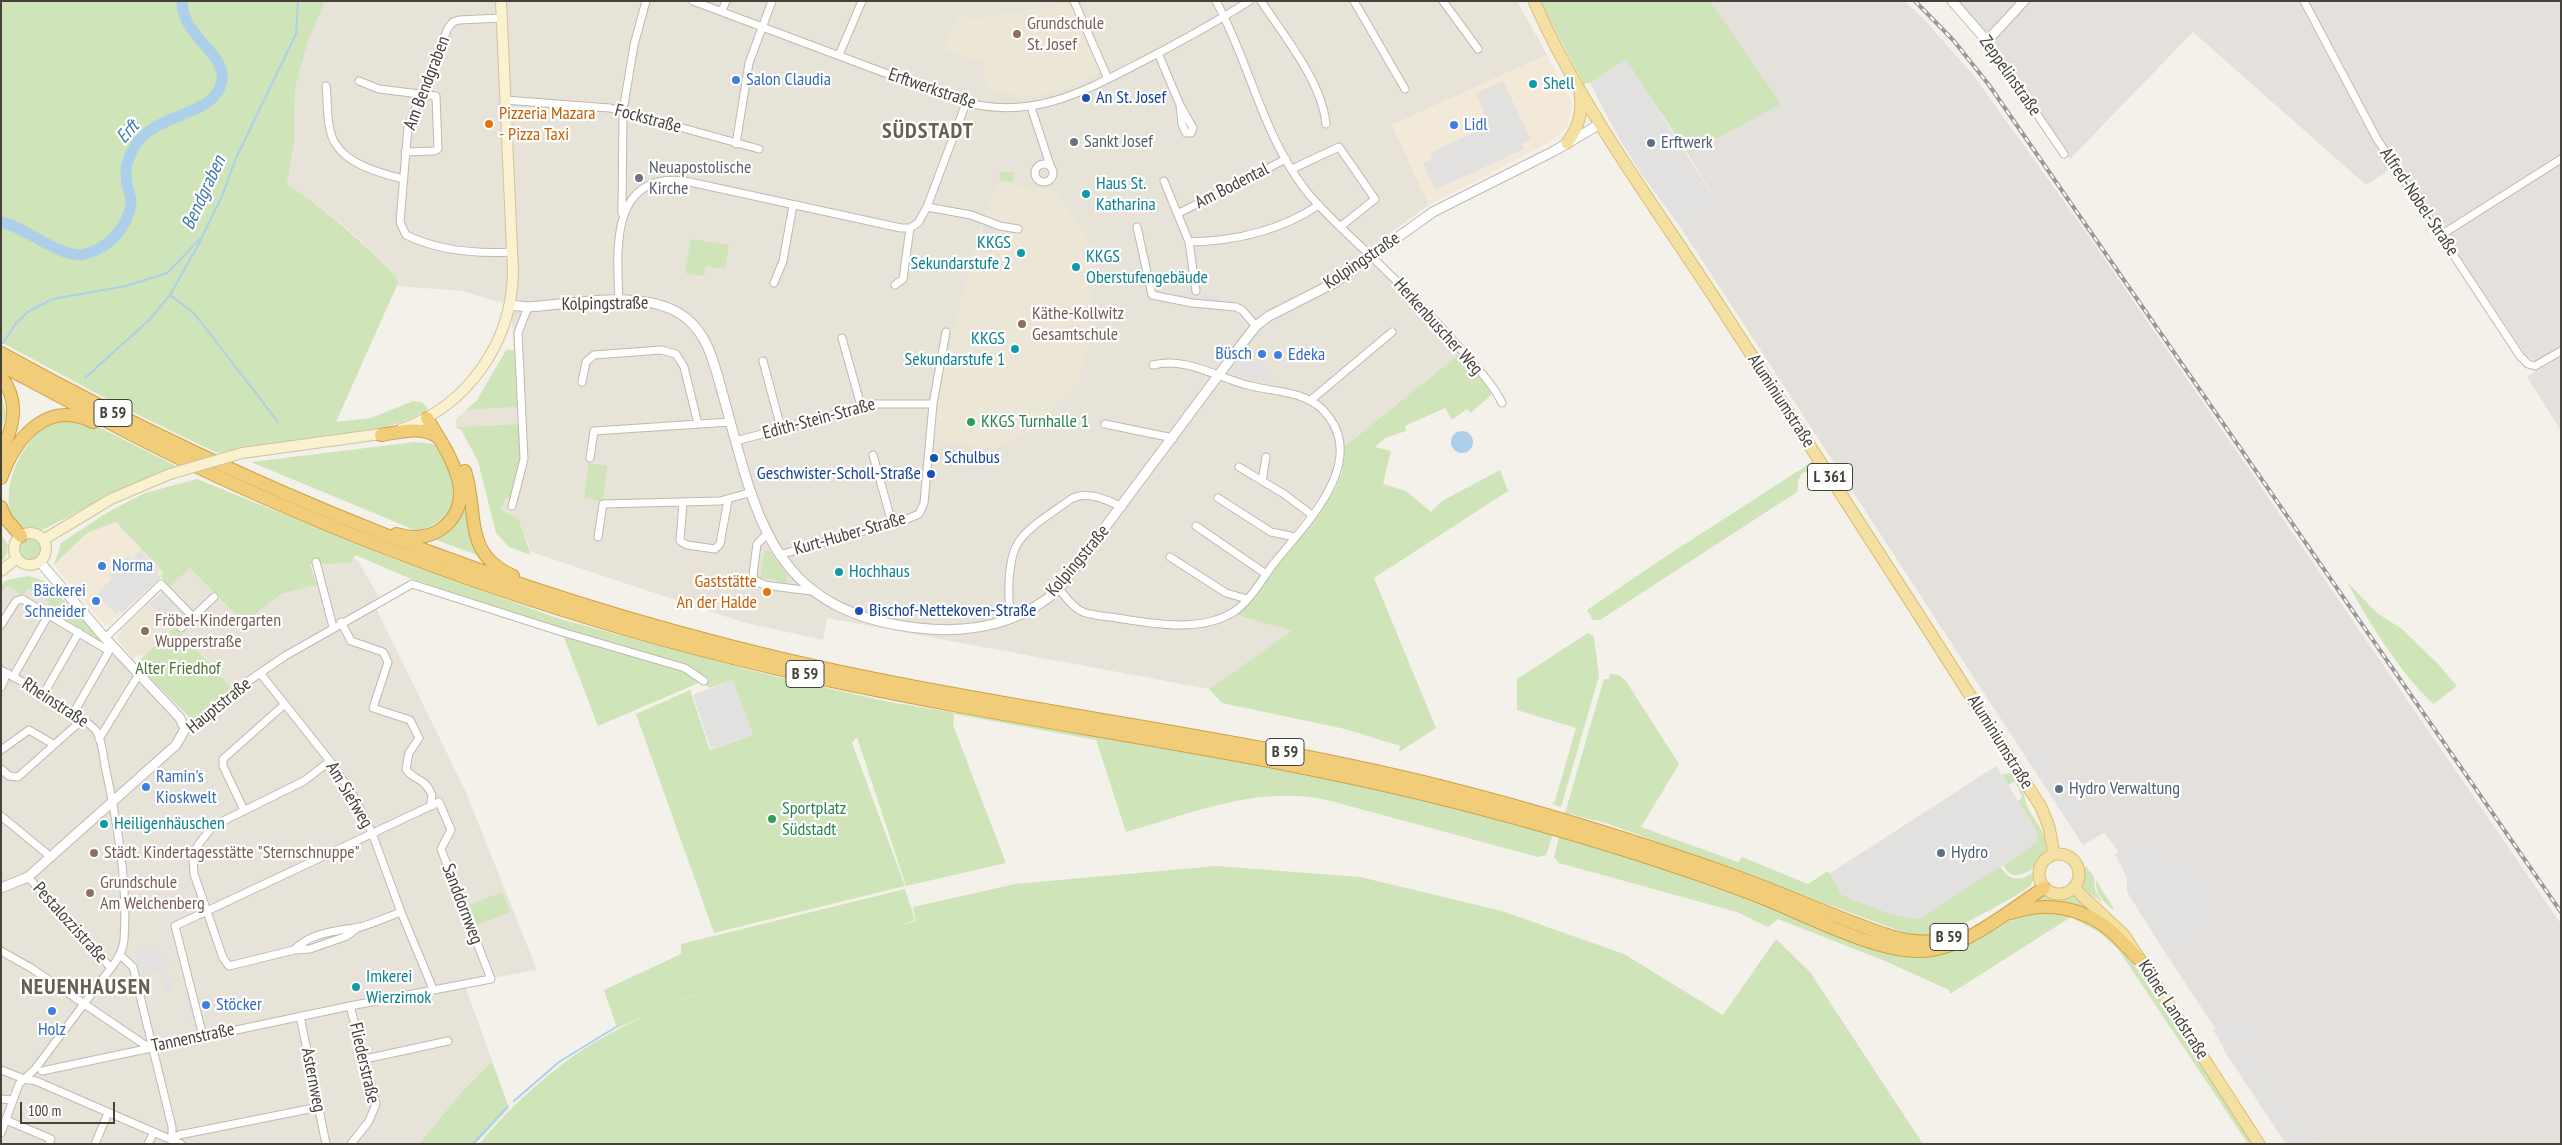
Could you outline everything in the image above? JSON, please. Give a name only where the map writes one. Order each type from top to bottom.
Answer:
[{"type":"highway","name":"B 59","points":[[1,353],[172,443],[316,508],[456,563],[567,600],[670,630],[829,669],[1264,748],[1442,787],[1554,817],[1657,849],[1902,940],[1926,942],[1954,935],[2042,884]]},
{"type":"highway","name":"B 59","points":[[1,364],[170,454],[254,492],[415,559],[534,601],[650,636],[742,660],[864,687],[1232,754],[1440,798],[1593,840],[1706,877],[1870,941],[1895,948],[1919,951],[1935,950],[1954,944],[1993,921]]},
{"type":"highway","points":[[1,376],[10,390],[14,411],[12,428],[1,453]]},
{"type":"highway","points":[[1,478],[28,433],[44,420],[58,414],[82,417],[145,448],[170,454]]},
{"type":"highway","points":[[316,508],[343,513],[407,537],[426,536],[439,530],[456,511],[460,491],[456,470],[431,416]]},
{"type":"highway","points":[[431,416],[465,473],[476,536],[485,556],[502,570],[548,588],[567,600]]},
{"type":"highway","points":[[381,435],[423,431],[432,434],[441,441]]},
{"type":"highway","points":[[1,507],[18,539]]},
{"type":"highway","points":[[1,525],[18,539]]},
{"type":"highway","points":[[1993,921],[2042,884]]},
{"type":"highway","points":[[1993,921],[2032,908],[2052,907],[2074,910],[2100,922],[2139,959]]},
{"type":"main road","points":[[43,540],[111,499],[170,474],[242,453],[381,435],[406,428],[431,416],[459,395],[484,366],[500,335],[510,305],[512,281],[502,1]]},
{"type":"main road","name":"Aluminiumstraße","points":[[1534,1],[1600,124],[1739,336],[2041,807],[2049,827],[2054,854]]},
{"type":"main road","points":[[1567,143],[1578,127],[1581,117],[1579,88]]},
{"type":"main road","points":[[34,533],[43,540],[46,552],[40,562],[28,565],[17,558],[14,553],[18,539],[34,533]]},
{"type":"main road","points":[[1,572],[17,558]]},
{"type":"main road","points":[[2054,854],[2068,855],[2077,863],[2080,876],[2074,888],[2059,894],[2042,884],[2039,874],[2042,863],[2054,854]]},
{"type":"main road","name":"Kölner Landstraße","points":[[2074,888],[2115,925],[2259,1144]]},
{"type":"street","points":[[619,301],[618,245],[622,216],[623,112],[634,45],[646,1]]},
{"type":"street","name":"Erftwerkstraße","points":[[693,1],[722,10],[966,103],[997,107],[1031,107],[1068,98],[1158,53],[1225,17],[1249,1]]},
{"type":"street","points":[[722,10],[726,1]]},
{"type":"street","points":[[736,144],[748,67],[772,1]]},
{"type":"street","points":[[840,55],[862,1]]},
{"type":"street","points":[[1074,1],[1108,79]]},
{"type":"street","name":"Herkenbuscher Weg","points":[[1216,1],[1225,17],[1254,95],[1292,169],[1319,205],[1454,342],[1502,402]]},
{"type":"street","points":[[1261,1],[1314,86],[1324,111],[1326,124]]},
{"type":"street","points":[[1354,1],[1405,89]]},
{"type":"street","points":[[1442,1],[1478,49]]},
{"type":"street","name":"Zeppelinstraße","points":[[1952,1],[1987,41],[2064,154]]},
{"type":"street","points":[[1987,41],[2024,1]]},
{"type":"street","name":"Alfred-Nobel-Straße","points":[[2304,1],[2367,122],[2525,362],[2531,365],[2538,365],[2561,351]]},
{"type":"street","name":"Am Bendgraben","points":[[502,18],[453,22],[420,94],[408,127],[400,220],[401,229],[406,235],[457,250],[512,252]]},
{"type":"street","points":[[1158,53],[1180,106]]},
{"type":"street","points":[[359,81],[378,88],[432,94],[436,97],[439,146],[435,151],[405,152]]},
{"type":"street","points":[[326,86],[331,135],[335,144],[347,156],[362,165],[403,179]]},
{"type":"street","name":"Fockstraße","points":[[505,100],[595,106],[759,149]]},
{"type":"street","points":[[622,216],[640,192],[651,185],[670,180],[692,182],[901,228],[910,228],[918,222],[927,207],[966,103]]},
{"type":"street","points":[[1031,107],[1051,168]]},
{"type":"street","name":"Kolpingstraße","points":[[510,305],[528,307],[642,300],[677,312],[692,323],[710,351],[730,422],[767,534],[793,574],[811,591],[848,611],[912,628],[971,629],[1012,619],[1039,604],[1058,589],[1122,507],[1256,326],[1274,312],[1334,283],[1433,212],[1600,124]]},
{"type":"street","points":[[1292,169],[1339,147],[1375,199],[1340,227]]},
{"type":"street","name":"Am Bodental","points":[[1179,213],[1286,159]]},
{"type":"street","points":[[2441,234],[2561,159]]},
{"type":"street","points":[[1164,181],[1179,213],[1189,242],[1196,291]]},
{"type":"street","points":[[774,283],[783,262],[793,205]]},
{"type":"street","points":[[1189,242],[1227,240],[1258,233],[1289,222],[1319,205]]},
{"type":"street","points":[[927,207],[971,215],[1000,226],[1018,229]]},
{"type":"street","points":[[1137,227],[1152,295],[1237,307],[1256,326]]},
{"type":"street","points":[[895,285],[903,279],[910,228]]},
{"type":"street","points":[[512,506],[524,462],[518,336],[528,307]]},
{"type":"street","points":[[933,404],[946,332]]},
{"type":"street","points":[[1311,400],[1392,332]]},
{"type":"street","points":[[842,338],[861,406]]},
{"type":"street","points":[[582,382],[586,364],[594,355],[661,350],[673,352],[681,361],[698,424]]},
{"type":"street","points":[[763,361],[781,428]]},
{"type":"street","points":[[1058,589],[1083,612],[1165,626],[1224,616],[1236,610],[1247,599],[1312,516],[1336,477],[1341,453],[1338,437],[1332,423],[1321,408],[1311,400],[1297,395],[1250,386],[1197,368],[1165,362],[1153,365]]},
{"type":"street","name":"Edith-Stein-Straße","points":[[736,441],[861,406],[892,402],[933,404]]},
{"type":"street","name":"Kurt-Huber-Straße","points":[[779,554],[912,518],[920,512],[925,496],[933,404]]},
{"type":"street","points":[[590,458],[594,431],[730,422]]},
{"type":"street","points":[[1105,424],[1173,438]]},
{"type":"street","points":[[873,455],[892,523]]},
{"type":"street","points":[[1262,481],[1266,457]]},
{"type":"street","points":[[1239,467],[1312,516]]},
{"type":"street","points":[[598,537],[603,504],[728,500],[752,492]]},
{"type":"street","points":[[1012,619],[1008,593],[1014,552],[1022,537],[1071,499],[1079,495],[1104,499],[1122,507]]},
{"type":"street","points":[[1218,498],[1271,532],[1295,537]]},
{"type":"street","points":[[683,502],[680,541],[687,545],[715,549],[720,544],[728,500]]},
{"type":"street","points":[[1196,526],[1266,574]]},
{"type":"street","points":[[767,534],[757,544],[754,580],[764,585],[811,591]]},
{"type":"street","points":[[1170,557],[1226,593],[1247,599]]},
{"type":"street","points":[[40,562],[105,638],[180,718],[185,729]]},
{"type":"street","points":[[316,562],[333,627]]},
{"type":"street","points":[[105,638],[162,584],[193,617]]},
{"type":"street","name":"Hauptstraße","points":[[1,888],[28,877],[51,858],[176,745],[185,729],[191,728],[260,673],[341,622],[408,585],[421,585],[562,632],[682,667],[694,672],[704,681]]},
{"type":"street","points":[[181,628],[214,597]]},
{"type":"street","points":[[1,625],[19,599],[26,600],[109,650],[73,714]]},
{"type":"street","points":[[1,686],[7,673],[49,614]]},
{"type":"street","name":"Sanddornweg","points":[[341,622],[351,641],[383,652],[388,662],[374,708],[410,720],[419,738],[409,753],[406,769],[411,775],[426,783],[451,830],[441,849],[491,979]]},
{"type":"street","points":[[43,695],[79,632]]},
{"type":"street","name":"Rheinstraße","points":[[7,673],[96,730],[113,803],[123,884],[124,936],[120,955]]},
{"type":"street","name":"Am Siefweg","points":[[260,673],[349,788],[372,834],[401,912],[433,989]]},
{"type":"street","points":[[99,739],[138,674]]},
{"type":"street","points":[[244,810],[223,766],[223,759],[285,704]]},
{"type":"street","points":[[1,769],[15,778],[20,776],[53,744],[82,720]]},
{"type":"street","points":[[1,750],[30,730],[53,744]]},
{"type":"street","points":[[330,761],[304,781],[208,830],[195,852],[194,874],[223,958],[228,965],[236,966],[294,950],[306,940],[342,928],[359,927],[401,912]]},
{"type":"street","points":[[203,1036],[175,926],[436,804]]},
{"type":"street","points":[[1,816],[51,858]]},
{"type":"street","name":"Pestalozzistraße","points":[[28,877],[111,968]]},
{"type":"street","points":[[1,951],[25,964],[152,1047]]},
{"type":"street","points":[[1,1133],[13,1100],[24,1079],[34,1070],[120,955],[133,967],[172,1127],[172,1139]]},
{"type":"street","name":"Tannenstraße","points":[[42,1070],[433,989],[491,979]]},
{"type":"street","name":"Fliederstraße","points":[[350,1006],[376,1107],[368,1124],[352,1144]]},
{"type":"street","name":"Asternweg","points":[[300,1016],[326,1144]]},
{"type":"street","points":[[365,1059],[448,1041]]},
{"type":"street","points":[[1,1070],[24,1079],[36,1081],[108,1114],[181,1144]]},
{"type":"street","points":[[1,1099],[13,1100]]},
{"type":"street","points":[[172,1139],[179,1135],[319,1107]]},
{"type":"street","points":[[95,1144],[108,1114]]},
{"type":"street","points":[[6,1120],[51,1139],[49,1144]]},
{"type":"street","points":[[148,1144],[154,1132]]},
{"type":"shaded area","points":[[325,1],[1517,1],[1547,55],[1392,125],[1429,205],[1364,252],[1459,354],[1344,447],[1336,448],[1333,473],[1324,490],[1260,579],[1238,605],[1229,611],[1234,615],[1293,631],[1209,689],[827,618],[823,640],[742,622],[531,552],[518,517],[508,515],[501,508],[506,498],[519,424],[456,427],[456,419],[466,410],[517,407],[511,305],[462,291],[397,286],[396,277],[356,236],[326,211],[287,184],[294,143],[295,88],[308,42]]},
{"type":"shaded area","points":[[1710,1],[1904,1],[1922,17],[1974,76],[2090,238],[2561,924],[2561,1144],[2315,1144],[2256,1054],[2223,1049],[2223,1046],[2237,1037],[2249,1006],[2215,1028],[2170,960],[2217,929],[2206,913],[2220,903],[2198,868],[2139,839],[2119,852],[2104,833],[2083,845],[1681,228],[1719,206],[1688,154],[1780,104]]},
{"type":"shaded area","points":[[1957,1],[2561,1],[2561,346],[2536,361],[2526,356],[2398,164],[2366,185],[2193,32],[2070,159],[1975,19]]},
{"type":"shaded area","name":"Grundschule St. Josef","points":[[1072,2],[1101,72],[1064,90],[1029,97],[986,89],[987,84],[981,59],[965,58],[944,49],[958,14],[976,19]]},
{"type":"shaded area","points":[[1547,55],[1573,105],[1567,128],[1550,142],[1429,205],[1392,125]]},
{"type":"shaded area","name":"Erftwerk","points":[[1626,59],[1719,206],[1681,228],[1642,175],[1616,133],[1590,83]]},
{"type":"shaded area","name":"Lidl","points":[[1503,81],[1531,140],[1522,144],[1524,149],[1435,190],[1423,163],[1433,159],[1430,153],[1490,125],[1476,93]]},
{"type":"shaded area","name":"Käthe-Kollwitz Gesamtschule","points":[[998,183],[1055,191],[1087,237],[1100,284],[1094,284],[1088,343],[1079,380],[1053,406],[1049,423],[993,449],[931,439],[935,404],[980,227]]},
{"type":"shaded area","points":[[984,225],[996,226],[992,253],[980,252]]},
{"type":"shaded area","points":[[1176,291],[1234,298],[1234,303],[1193,300],[1172,295]]},
{"type":"shaded area","points":[[1245,355],[1256,363],[1258,359],[1275,379],[1273,383],[1247,378],[1242,373],[1239,378],[1235,375],[1234,367]]},
{"type":"shaded area","points":[[2561,355],[2561,429],[2560,429],[2527,377]]},
{"type":"shaded area","points":[[116,522],[165,573],[109,625],[105,626],[54,565],[87,533]]},
{"type":"shaded area","points":[[141,550],[160,570],[157,573],[161,577],[122,613],[120,611],[116,614],[96,594],[112,579],[109,575],[128,556],[132,559]]},
{"type":"shaded area","points":[[357,559],[379,597],[374,604],[465,790],[537,970],[464,983],[492,1061],[475,1078],[419,1144],[1,1144],[1,593],[7,585],[28,588],[51,602],[46,609],[111,649],[185,729],[233,689],[175,625],[178,622],[175,620],[176,602],[165,592],[190,568],[244,623],[281,594],[317,585],[312,565]]},
{"type":"shaded area","points":[[163,591],[176,602],[176,606],[164,618],[149,603]]},
{"type":"shaded area","name":"Fröbel-Kindergarten Wupperstraße","points":[[149,603],[164,618],[176,606],[175,620],[178,622],[143,657],[139,654],[133,659],[117,640],[117,637],[123,628]]},
{"type":"shaded area","points":[[732,680],[753,735],[711,749],[693,695]]},
{"type":"shaded area","name":"Hydro Verwaltung","points":[[2036,735],[2100,833],[2083,845],[2019,745]]},
{"type":"shaded area","name":"Hydro","points":[[1996,766],[2037,831],[2036,838],[2038,842],[1919,919],[1891,914],[1842,895],[1829,874]]},
{"type":"shaded area","points":[[2139,839],[2198,868],[2221,903],[2206,913],[2217,929],[2170,960],[2127,892],[2127,878],[2115,854]]},
{"type":"shaded area","points":[[140,949],[164,952],[168,956],[170,961],[167,969],[173,991],[166,993],[160,971],[139,975],[133,951]]},
{"type":"shaded area","points":[[186,995],[191,996],[197,1022],[191,1022]]},
{"type":"shaded area","points":[[2249,1005],[2270,1037],[2247,1051],[2237,1037],[2223,1046],[2213,1030]]},
{"type":"shaded area","points":[[2223,1049],[2256,1054],[2315,1144],[2286,1144]]},
{"type":"green space","points":[[1,1],[325,1],[308,42],[295,88],[294,143],[287,184],[331,216],[357,239],[396,277],[398,283],[336,422],[371,418],[413,401],[422,402],[428,409],[415,417],[372,432],[217,453],[122,407],[1,342]]},
{"type":"green space","points":[[1540,1],[1710,1],[1781,104],[1688,154],[1626,60],[1590,83],[1584,84]]},
{"type":"green space","points":[[1000,171],[1015,173],[1013,182],[999,180]]},
{"type":"green space","points":[[691,239],[729,245],[725,269],[706,266],[704,276],[685,273]]},
{"type":"green space","points":[[506,350],[514,350],[517,407],[466,410],[477,400]]},
{"type":"green space","points":[[1459,354],[1492,392],[1491,395],[1471,413],[1467,409],[1452,420],[1445,408],[1405,426],[1406,431],[1385,438],[1375,447],[1391,451],[1383,484],[1406,491],[1431,512],[1442,501],[1500,470],[1508,491],[1374,578],[1436,728],[1399,752],[1400,746],[1345,729],[1222,703],[1209,689],[1292,631],[1236,615],[1248,605],[1335,489],[1342,473],[1344,447]]},
{"type":"green space","points":[[1,392],[6,414],[1,431]]},
{"type":"green space","points":[[51,419],[89,422],[176,466],[137,482],[42,530],[24,528],[12,517],[9,504],[9,490],[12,477],[17,464],[32,439]]},
{"type":"green space","points":[[519,424],[520,459],[512,496],[506,498],[501,508],[508,515],[518,517],[531,555],[509,547],[496,533],[478,461],[461,430],[456,427]]},
{"type":"green space","points":[[415,442],[434,444],[449,470],[454,495],[452,506],[445,516],[434,524],[417,531],[251,462]]},
{"type":"green space","points":[[1812,462],[1821,474],[1812,471],[1802,473],[1798,481],[1797,492],[1600,620],[1593,620],[1587,610]]},
{"type":"green space","points":[[589,463],[607,466],[603,501],[584,498]]},
{"type":"green space","points":[[197,479],[394,559],[560,619],[757,672],[889,702],[1107,737],[1311,775],[1391,792],[1553,834],[1546,855],[1538,857],[1327,800],[1301,796],[1276,796],[1226,803],[1126,832],[1096,740],[954,714],[953,725],[1006,863],[906,886],[857,737],[852,743],[905,886],[714,933],[636,714],[690,690],[710,750],[753,735],[732,680],[709,688],[694,672],[409,578],[355,555],[352,563],[310,564],[317,585],[281,594],[244,623],[190,568],[170,587],[161,577],[164,573],[116,522],[87,533],[54,565],[61,543],[108,512],[145,493]]},
{"type":"green space","points":[[467,499],[480,556],[433,539],[446,533],[458,518]]},
{"type":"green space","points":[[1,534],[8,545],[7,554],[1,563]]},
{"type":"green space","points":[[30,537],[39,540],[42,549],[39,558],[30,561],[21,558],[18,549],[21,540]]},
{"type":"green space","points":[[764,551],[769,551],[787,575],[785,585],[777,584],[777,580],[764,578],[763,582],[758,580],[756,575],[761,575]]},
{"type":"green space","points":[[28,576],[45,581],[111,649],[46,609],[50,602],[28,588],[23,595],[7,586],[1,593],[1,585],[7,580]]},
{"type":"green space","points":[[2347,582],[2377,613],[2402,629],[2439,665],[2457,686],[2434,704],[2422,693],[2398,664],[2375,630]]},
{"type":"green space","name":"Alter Friedhof","points":[[175,626],[233,689],[193,721],[136,664]]},
{"type":"green space","points":[[1588,633],[1594,637],[1599,676],[1561,807],[1552,804],[1555,801],[1576,728],[1517,710],[1517,679]]},
{"type":"green space","points":[[563,635],[680,668],[701,682],[598,726]]},
{"type":"green space","points":[[1610,674],[1619,675],[1626,681],[1679,764],[1641,827],[1738,862],[1742,857],[1808,884],[1828,871],[1842,895],[1891,914],[1919,919],[2000,866],[2007,875],[2015,878],[2024,877],[2034,872],[2032,883],[2015,896],[1949,930],[1931,935],[1911,935],[1606,823],[1565,813],[1603,682],[1605,679],[1609,679]]},
{"type":"green space","points":[[2009,773],[2015,776],[2021,784],[2029,811],[2041,829],[2046,843],[2046,851],[2042,860],[2028,871],[2018,875],[2010,874],[2003,865],[2038,841],[2018,802],[2022,797],[2015,781],[2008,785],[2002,775]]},
{"type":"green space","points":[[1559,836],[1657,867],[1774,909],[1923,954],[1961,948],[2014,917],[2045,910],[2091,921],[2125,951],[2166,1013],[2180,1028],[2254,1144],[2248,1144],[2118,949],[2100,933],[2071,917],[1950,994],[1949,990],[1885,961],[1778,919],[1768,927],[1737,912],[1559,863],[1554,857]]},
{"type":"green space","points":[[1216,866],[1360,877],[1502,911],[1624,954],[1723,1015],[1776,939],[1810,972],[1923,1144],[479,1144],[524,1096],[558,1068],[594,1043],[651,1014],[617,1028],[604,990],[681,954],[681,944],[905,889],[915,920],[902,925],[916,921],[913,907],[1015,884]]},
{"type":"green space","points":[[2086,866],[2094,877],[2095,890],[2103,903],[2083,888],[2083,869]]},
{"type":"green space","points":[[2096,880],[2114,909],[2113,910],[2098,893]]},
{"type":"green space","points":[[502,892],[510,912],[475,926],[467,906]]},
{"type":"green space","points":[[2046,894],[2059,898],[2074,896],[2104,921],[2025,907]]},
{"type":"green space","points":[[492,1061],[509,1108],[475,1144],[419,1144],[462,1092]]},
{"type":"water","points":[[1462,431],[1470,434],[1473,442],[1470,450],[1462,453],[1454,450],[1451,442],[1454,434]]},
{"type":"waterway","name":"Erft","points":[[1,222],[22,230],[55,248],[76,255],[85,254],[102,247],[121,229],[126,221],[131,204],[126,172],[128,161],[135,146],[157,126],[198,108],[209,101],[218,92],[222,80],[221,70],[217,61],[189,25],[184,14],[182,1]]},
{"type":"waterway","name":"Bendgraben","points":[[3,343],[16,323],[29,311],[53,299],[126,286],[167,273],[202,237],[222,196],[236,158],[296,34],[298,1]]},
{"type":"waterway","points":[[85,378],[149,320],[170,295],[201,240]]},
{"type":"waterway","points":[[170,295],[194,313],[278,422]]},
{"type":"waterway","points":[[514,1101],[559,1062],[616,1027]]},
{"type":"waterway","points":[[473,1144],[508,1106]]},
{"type":"railway","points":[[1915,1],[1954,41],[1989,85],[2561,912]]},
{"type":"place","name":"Grundschule St. Josef","points":[[1017,34]]},
{"type":"place","name":"Salon Claudia","points":[[736,80]]},
{"type":"place","name":"Shell","points":[[1533,84]]},
{"type":"place","name":"An St. Josef","points":[[1086,98]]},
{"type":"place","name":"Pizzeria Mazara - Pizza Taxi","points":[[489,124]]},
{"type":"place","name":"Lidl","points":[[1454,125]]},
{"type":"place","name":"Sankt Josef","points":[[1074,142]]},
{"type":"place","name":"Erftwerk","points":[[1651,143]]},
{"type":"place","name":"Neuapostolische Kirche","points":[[639,178]]},
{"type":"place","name":"Haus St. Katharina","points":[[1086,194]]},
{"type":"place","name":"KKGS Sekundarstufe 2","points":[[1021,253]]},
{"type":"place","name":"KKGS Oberstufengebäude","points":[[1076,267]]},
{"type":"place","name":"Käthe-Kollwitz Gesamtschule","points":[[1022,324]]},
{"type":"place","name":"KKGS Sekundarstufe 1","points":[[1015,349]]},
{"type":"place","name":"Büsch","points":[[1262,354]]},
{"type":"place","name":"Edeka","points":[[1278,355]]},
{"type":"place","name":"KKGS Turnhalle 1","points":[[971,422]]},
{"type":"place","name":"Schulbus","points":[[934,458]]},
{"type":"place","name":"Geschwister-Scholl-Straße","points":[[931,474]]},
{"type":"place","name":"Norma","points":[[102,566]]},
{"type":"place","name":"Hochhaus","points":[[839,572]]},
{"type":"place","name":"Gaststätte An der Halde","points":[[767,592]]},
{"type":"place","name":"Bäckerei Schneider","points":[[96,601]]},
{"type":"place","name":"Bischof-Nettekoven-Straße","points":[[859,611]]},
{"type":"place","name":"Fröbel-Kindergarten Wupperstraße","points":[[145,631]]},
{"type":"place","name":"Ramin's Kioskwelt","points":[[146,787]]},
{"type":"place","name":"Hydro Verwaltung","points":[[2059,789]]},
{"type":"place","name":"Sportplatz Südstadt","points":[[772,819]]},
{"type":"place","name":"Heiligenhäuschen","points":[[104,824]]},
{"type":"place","name":"Städt. Kindertagesstätte \"Sternschnuppe\"","points":[[94,853]]},
{"type":"place","name":"Hydro","points":[[1941,853]]},
{"type":"place","name":"Grundschule Am Welchenberg","points":[[90,893]]},
{"type":"place","name":"Imkerei Wierzimok","points":[[356,987]]},
{"type":"place","name":"Stöcker","points":[[206,1005]]},
{"type":"place","name":"Holz","points":[[52,1011]]},
{"type":"district","name":"SÜDSTADT","points":[[928,132]]},
{"type":"district","name":"NEUENHAUSEN","points":[[86,988]]}]
